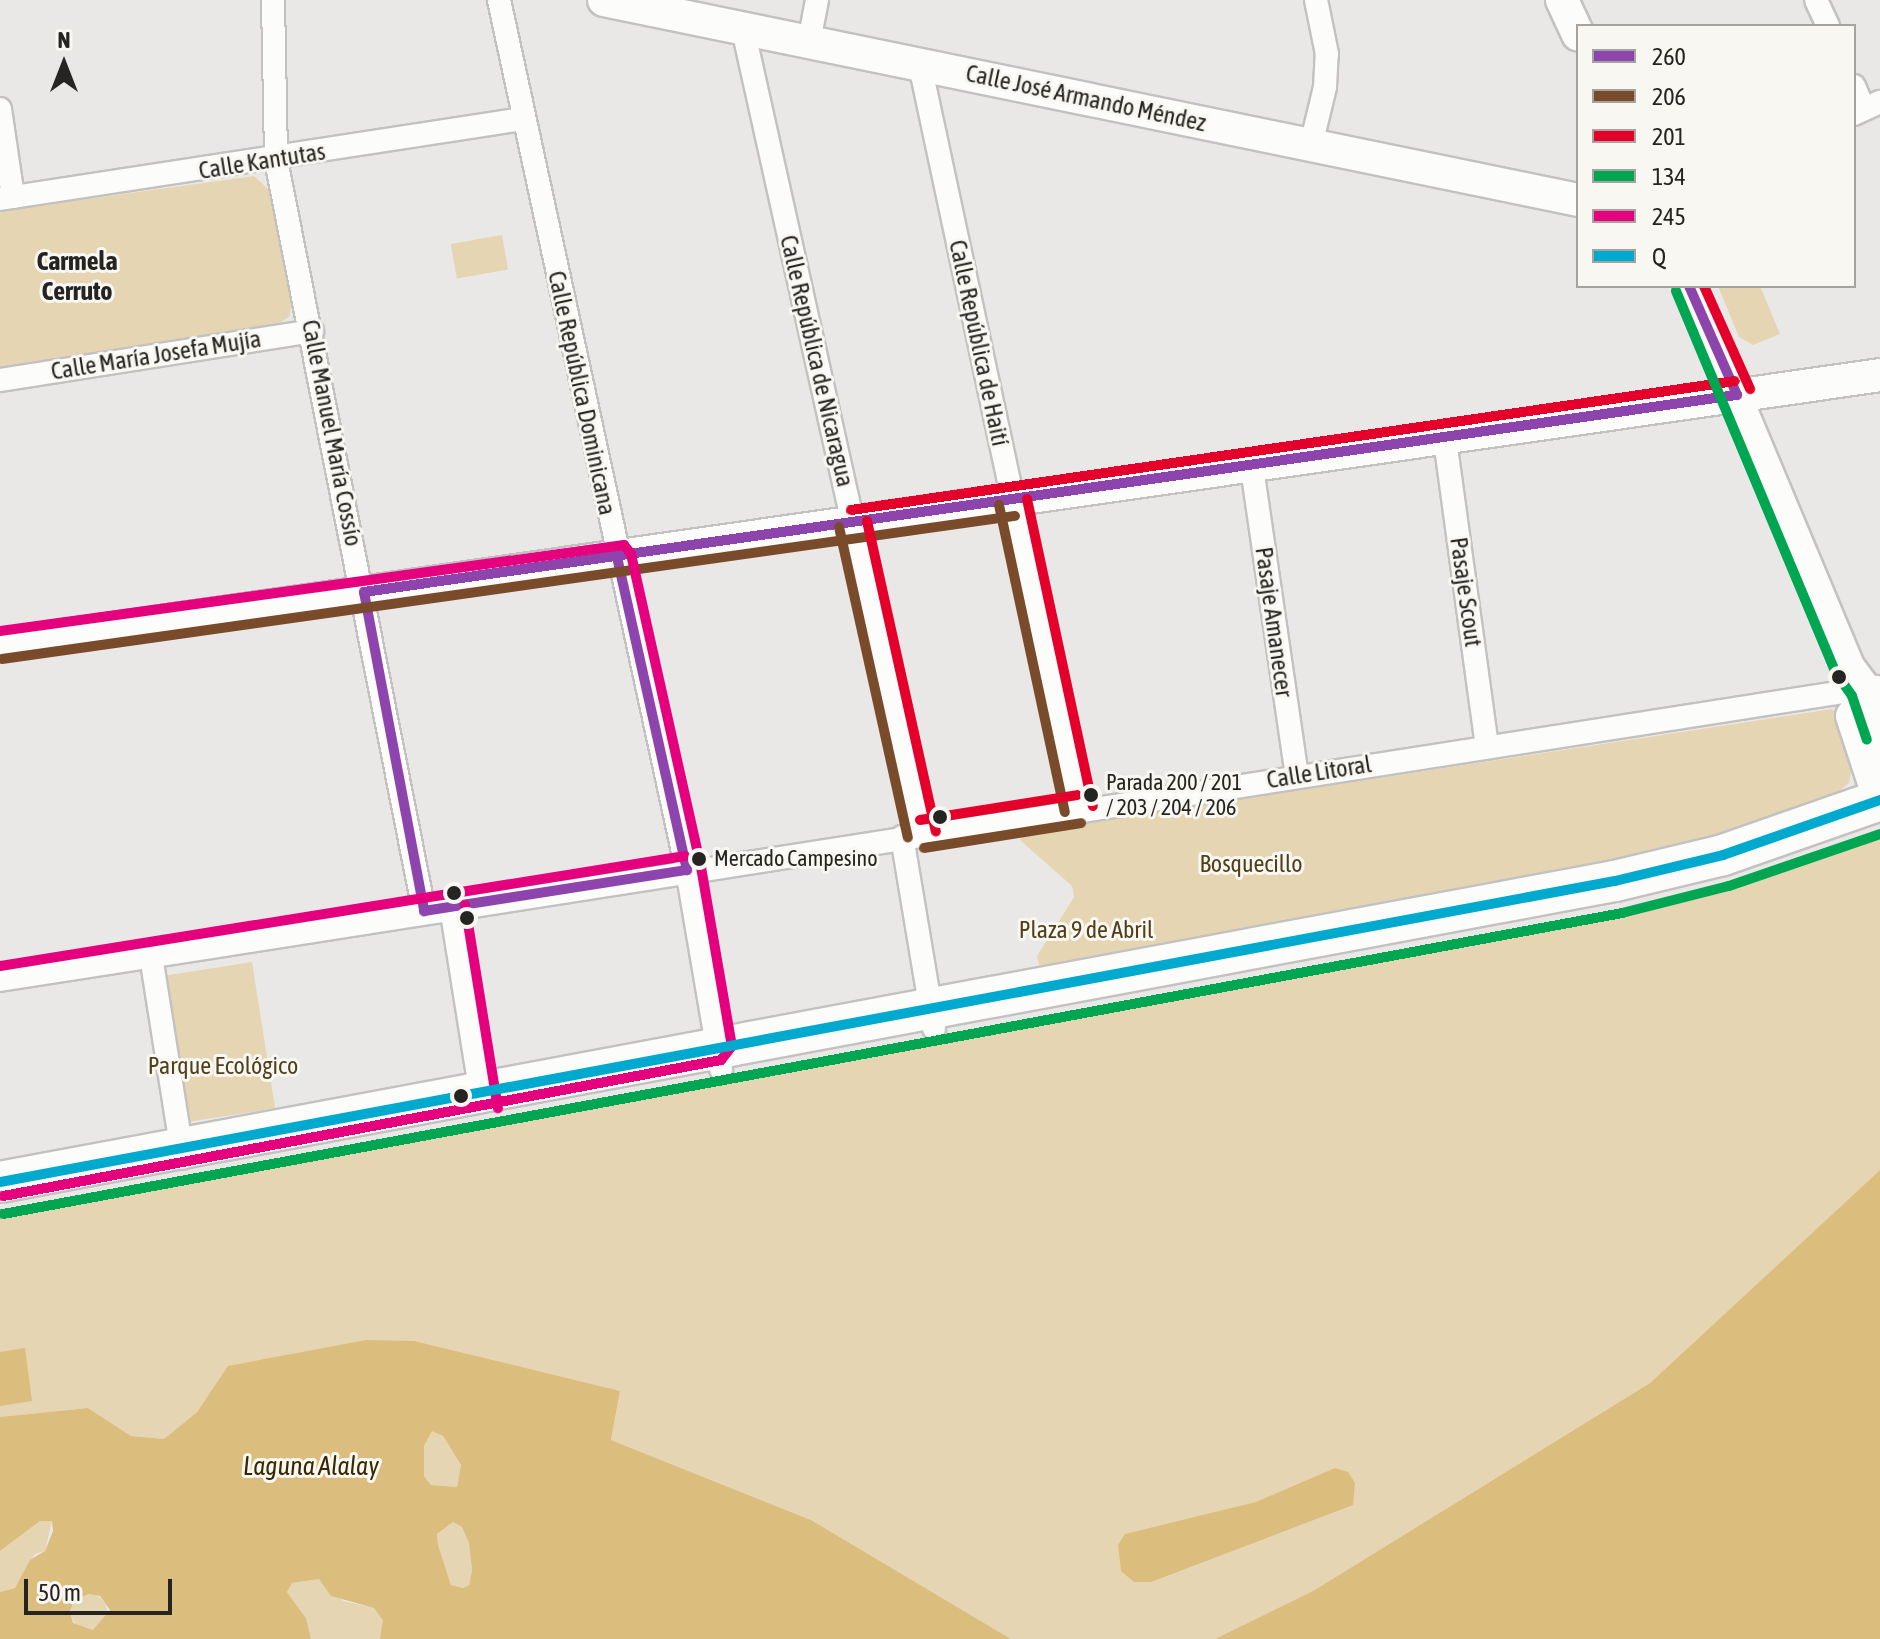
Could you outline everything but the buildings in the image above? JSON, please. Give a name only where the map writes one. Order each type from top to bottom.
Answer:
[{"type":"highway","points":[[932,1018],[1632,877],[1723,855],[1880,800]]},
{"type":"highway","points":[[0,1200],[183,1157],[482,1101],[932,1018],[1619,899],[1724,873],[1880,819]]},
{"type":"highway","points":[[0,1182],[183,1157]]},
{"type":"main road","name":"Calle José Armando Méndez","points":[[604,0],[1575,198]]},
{"type":"main road","points":[[1562,0],[1576,31]]},
{"type":"main road","points":[[1690,288],[1880,736]]},
{"type":"main road","points":[[0,645],[1252,468],[1880,375]]},
{"type":"main road","points":[[1859,684],[1880,800]]},
{"type":"street","name":"Calle Manuel María Cossío","points":[[273,0],[276,160],[364,592],[424,911]]},
{"type":"street","name":"Calle República Dominicana","points":[[499,0],[522,119],[687,870],[719,1057]]},
{"type":"street","points":[[809,42],[817,0]]},
{"type":"street","points":[[1311,145],[1325,87],[1327,54],[1316,0]]},
{"type":"street","points":[[1816,0],[1827,24]]},
{"type":"street","name":"Calle República de Nicaragua","points":[[743,29],[853,524],[912,835],[932,1018]]},
{"type":"street","name":"Calle República de Haití","points":[[920,65],[1079,809]]},
{"type":"street","points":[[1856,90],[1866,109]]},
{"type":"street","points":[[0,109],[7,198]]},
{"type":"street","name":"Calle Kantutas","points":[[7,198],[276,160],[522,119]]},
{"type":"street","name":"Calle María Josefa Mujía","points":[[0,380],[312,331]]},
{"type":"street","name":"Pasaje Scout","points":[[1445,440],[1487,745]]},
{"type":"street","name":"Pasaje Amanecer","points":[[1252,468],[1297,775]]},
{"type":"street","name":"Calle Litoral","points":[[0,980],[1859,684]]},
{"type":"street","points":[[451,907],[482,1101]]},
{"type":"street","points":[[151,956],[183,1157]]},
{"type":"green space","points":[[254,176],[270,191],[292,302],[289,317],[271,328],[0,370],[0,211]]},
{"type":"green space","points":[[502,235],[508,269],[457,278],[451,244]]},
{"type":"green space","points":[[1719,288],[1761,288],[1780,334],[1753,345],[1739,337]]},
{"type":"green space","points":[[1832,709],[1845,728],[1852,766],[1849,783],[1825,803],[1666,851],[1040,968],[1037,956],[1074,897],[1072,886],[1021,841],[1019,833]]},
{"type":"green space","points":[[1880,832],[1880,1170],[1650,1383],[1313,1591],[1215,1639],[1011,1639],[811,1520],[611,1440],[620,1391],[295,1355],[229,1366],[197,1412],[164,1439],[131,1436],[88,1408],[0,1417],[0,1215],[1633,911],[1745,881]]},
{"type":"green space","name":"Parque Ecológico","points":[[252,962],[275,1108],[186,1122],[163,976]]},
{"type":"green space","points":[[432,1430],[443,1436],[461,1465],[457,1487],[431,1485],[424,1476],[424,1446]]},
{"type":"green space","points":[[40,1521],[52,1521],[45,1551],[35,1554],[15,1588],[0,1592],[0,1551]]},
{"type":"green space","points":[[453,1522],[462,1527],[469,1543],[472,1570],[469,1585],[463,1588],[451,1585],[438,1546],[437,1534]]},
{"type":"green space","points":[[319,1579],[343,1601],[374,1608],[384,1620],[380,1639],[311,1639],[306,1618],[287,1592],[292,1583]]},
{"type":"green space","points":[[89,1594],[102,1599],[107,1612],[102,1625],[89,1630],[76,1625],[71,1612],[76,1599]]},
{"type":"water","points":[[1880,1170],[1880,1639],[1215,1639],[1313,1591],[1650,1383]]},
{"type":"water","name":"Laguna Alalay","points":[[366,1340],[414,1341],[620,1391],[611,1440],[811,1520],[1011,1639],[380,1639],[383,1620],[374,1608],[331,1596],[319,1579],[292,1583],[287,1592],[306,1618],[311,1639],[0,1639],[0,1592],[15,1588],[30,1560],[45,1551],[53,1531],[52,1521],[40,1521],[0,1551],[0,1417],[88,1408],[131,1436],[164,1439],[197,1412],[228,1366]],"holes":[[[432,1431],[443,1436],[461,1465],[457,1487],[431,1485],[424,1476],[424,1446]],[[453,1522],[462,1527],[469,1543],[472,1570],[469,1585],[463,1588],[451,1585],[437,1534]],[[89,1594],[100,1596],[110,1610],[93,1630],[73,1623],[70,1612],[74,1600]]]},
{"type":"water","points":[[25,1348],[32,1401],[0,1406],[0,1352]]},
{"type":"water","points":[[1335,1468],[1348,1472],[1355,1483],[1353,1505],[1151,1582],[1134,1582],[1121,1571],[1118,1545],[1125,1534],[1256,1502]]},
{"type":"transit line","name":"260","points":[[1690,288],[1737,395]]},
{"type":"transit line","name":"201","points":[[1705,288],[1750,389]]},
{"type":"transit line","name":"134","points":[[1676,291],[1836,673],[1852,696],[1867,740]]},
{"type":"transit line","name":"201","points":[[851,510],[1735,381]]},
{"type":"transit line","name":"260","points":[[364,592],[1737,395]]},
{"type":"transit line","name":"201","points":[[1027,499],[1093,806]]},
{"type":"transit line","name":"206","points":[[999,505],[1065,812]]},
{"type":"transit line","name":"206","points":[[2,659],[1015,516]]},
{"type":"transit line","name":"201","points":[[867,521],[936,831]]},
{"type":"transit line","name":"206","points":[[839,527],[908,837]]},
{"type":"transit line","name":"245","points":[[0,631],[624,545],[631,554],[701,867],[732,1046],[721,1060],[3,1196]]},
{"type":"transit line","name":"260","points":[[617,557],[687,870]]},
{"type":"transit line","name":"260","points":[[364,592],[424,911]]},
{"type":"transit line","name":"201","points":[[920,820],[1077,795]]},
{"type":"transit line","name":"Q","points":[[0,1182],[1615,881],[1723,855],[1880,800]]},
{"type":"transit line","name":"206","points":[[924,848],[1081,823]]},
{"type":"transit line","name":"134","points":[[3,1214],[1622,913],[1729,886],[1880,834]]},
{"type":"transit line","name":"245","points":[[0,966],[685,856]]},
{"type":"transit line","name":"260","points":[[424,911],[687,870]]},
{"type":"transit line","name":"245","points":[[465,905],[498,1108]]},
{"type":"place","name":"Parada 200 / 201 / 203 / 204 / 206","points":[[1091,795]]},
{"type":"place","name":"Mercado Campesino","points":[[699,859]]},
{"type":"district","name":"Carmela Cerruto","points":[[77,277]]},
{"type":"park label","name":"Bosquecillo","points":[[1251,864]]},
{"type":"park label","name":"Plaza 9 de Abril","points":[[1086,930]]}]
